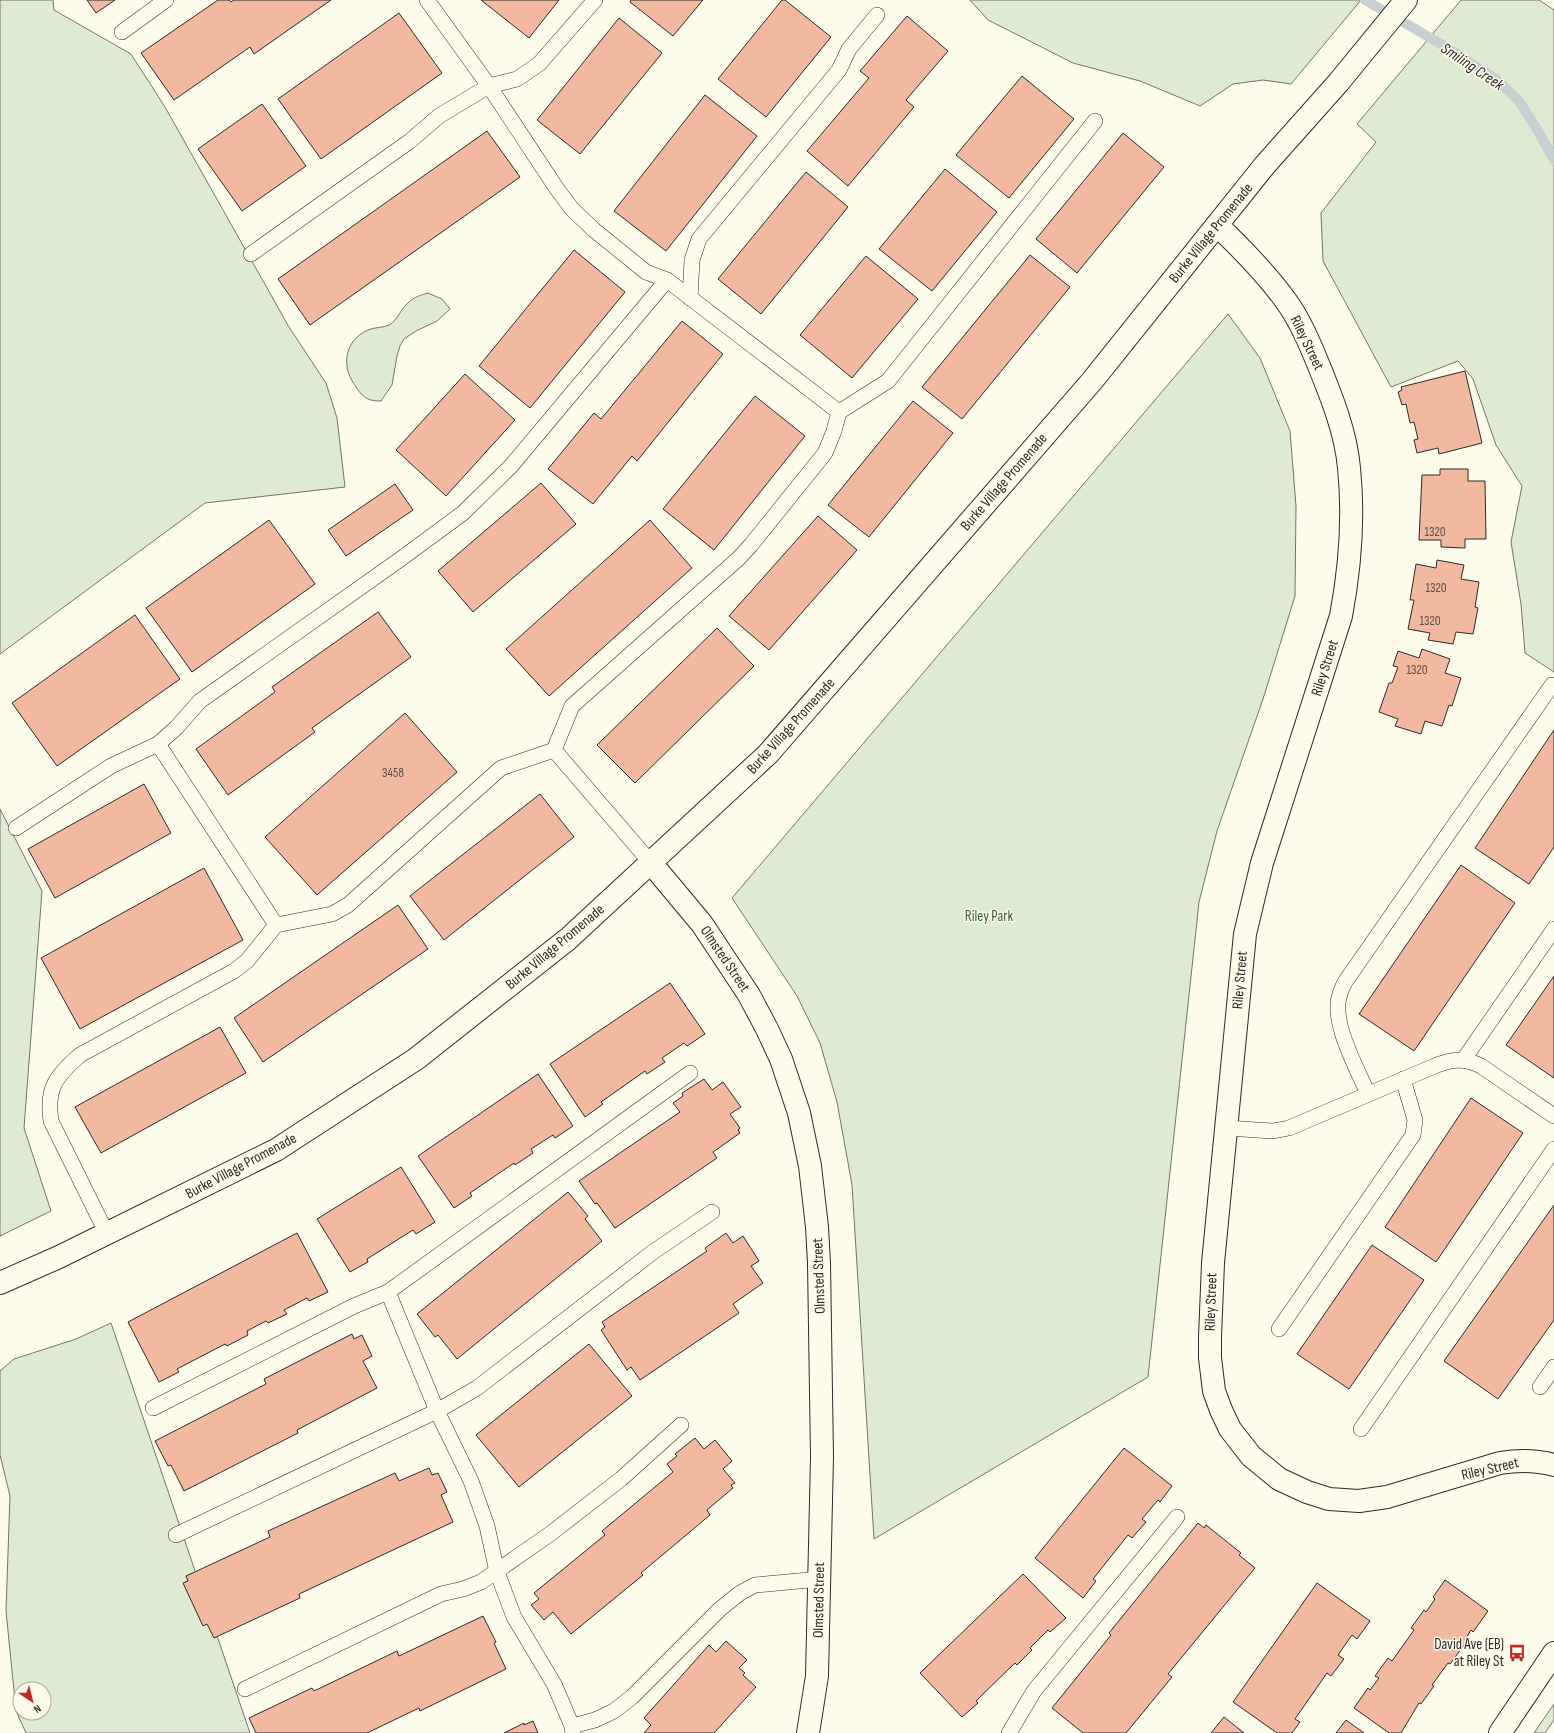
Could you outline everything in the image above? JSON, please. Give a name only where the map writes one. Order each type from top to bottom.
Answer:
[{"type":"street","name":"Burke Village Promenade","points":[[0,1283],[107,1234],[276,1150],[416,1059],[568,940],[768,754],[1092,381],[1265,165],[1338,84],[1406,0]]},
{"type":"street","name":"Riley Street","points":[[1217,225],[1251,258],[1287,302],[1311,346],[1326,384],[1342,434],[1349,467],[1351,507],[1347,584],[1341,616],[1262,863],[1245,934],[1213,1262],[1210,1358],[1214,1391],[1220,1410],[1230,1429],[1251,1456],[1279,1479],[1294,1487],[1329,1499],[1345,1501],[1373,1500],[1507,1462],[1526,1460],[1554,1465]]},
{"type":"street","name":"Olmsted Street","points":[[651,862],[702,924],[749,995],[781,1059],[799,1113],[810,1166],[819,1263],[822,1457],[818,1676],[808,1733]]},
{"type":"street","points":[[1500,1733],[1554,1653]]},
{"type":"lane","points":[[122,32],[166,0]]},
{"type":"lane","points":[[427,0],[489,86],[557,189],[572,209],[594,230],[646,272],[667,280],[839,412]]},
{"type":"lane","points":[[251,254],[410,141],[439,116],[489,86],[517,79],[539,64],[595,0]]},
{"type":"lane","points":[[690,298],[692,260],[699,239],[839,70],[849,49],[877,15]]},
{"type":"lane","points":[[107,1234],[51,1121],[48,1104],[53,1086],[63,1070],[80,1055],[234,971],[247,961],[276,925],[332,914],[348,905],[501,768],[554,750],[572,706],[738,559],[825,453],[834,431],[839,412],[888,381],[1095,121]]},
{"type":"lane","points":[[16,828],[111,766],[158,744],[176,728],[200,701],[463,513],[511,466],[667,280]]},
{"type":"lane","points":[[1368,1094],[1341,1031],[1338,1006],[1340,994],[1345,982],[1552,685]]},
{"type":"lane","points":[[158,744],[276,925]]},
{"type":"lane","points":[[554,750],[651,862]]},
{"type":"lane","points":[[1464,1059],[1554,929]]},
{"type":"lane","points":[[1227,1128],[1273,1131],[1288,1128],[1444,1062],[1456,1059],[1464,1059],[1486,1069],[1554,1116]]},
{"type":"lane","points":[[154,1408],[354,1306],[388,1292],[690,1073]]},
{"type":"lane","points":[[1279,1329],[1413,1135],[1415,1120],[1403,1079]]},
{"type":"lane","points":[[1361,1429],[1554,1149]]},
{"type":"lane","points":[[176,1535],[437,1411],[476,1388],[653,1252],[712,1212]]},
{"type":"lane","points":[[388,1292],[437,1411],[475,1494],[487,1526],[497,1572],[514,1617],[554,1684],[572,1730],[614,1711],[632,1697],[720,1609],[740,1593],[755,1586],[820,1579]]},
{"type":"lane","points":[[1540,1387],[1554,1367]]},
{"type":"lane","points":[[245,1689],[441,1594],[463,1589],[481,1582],[550,1534],[615,1484],[681,1425]]},
{"type":"lane","points":[[1009,1733],[1034,1691],[1177,1517]]},
{"type":"green space","points":[[0,0],[53,0],[54,10],[131,54],[165,107],[289,327],[326,383],[337,418],[345,487],[205,503],[0,654]]},
{"type":"green space","points":[[970,0],[1361,0],[1291,84],[1263,80],[1233,84],[1200,106],[1140,81],[1073,63],[988,20]]},
{"type":"green space","points":[[1461,0],[1539,0],[1554,10],[1554,672],[1525,653],[1521,604],[1511,542],[1522,486],[1496,445],[1473,379],[1458,361],[1391,387],[1323,261],[1321,213],[1376,142],[1357,124]]},
{"type":"green space","points":[[428,293],[442,299],[450,309],[437,321],[416,331],[404,339],[397,356],[392,385],[381,401],[371,400],[364,397],[354,384],[347,369],[350,346],[360,334],[373,328],[384,327],[392,323],[411,300]]},
{"type":"green space","name":"Riley Park","points":[[1228,314],[1260,358],[1290,431],[1296,506],[1295,596],[1263,699],[1217,831],[1199,902],[1148,1377],[874,1539],[852,1185],[837,1102],[820,1043],[797,996],[732,898]]},
{"type":"green space","points":[[0,809],[42,891],[24,1128],[51,1211],[0,1236]]},
{"type":"green space","points":[[111,1323],[250,1733],[26,1733],[21,1721],[52,1721],[52,1681],[13,1681],[6,1611],[10,1496],[0,1455],[0,1371],[14,1359],[76,1339]]},
{"type":"green space","points":[[1554,1704],[1554,1720],[1545,1733],[1534,1733]]},
{"type":"building","points":[[87,0],[115,0],[96,13]]},
{"type":"building","points":[[218,0],[229,0],[231,2],[234,0],[331,0],[254,54],[250,47],[174,100],[141,53]]},
{"type":"building","points":[[481,0],[559,0],[529,38]]},
{"type":"building","points":[[631,0],[703,0],[673,36],[630,2]]},
{"type":"building","points":[[782,0],[785,0],[831,37],[766,117],[718,79]]},
{"type":"building","points":[[399,13],[442,73],[321,159],[278,99]]},
{"type":"building","points":[[907,16],[948,51],[906,100],[914,107],[848,186],[807,151],[869,78],[860,71]]},
{"type":"building","points":[[619,18],[662,53],[580,154],[537,120]]},
{"type":"building","points":[[1022,76],[1074,119],[1009,198],[956,155]]},
{"type":"building","points":[[705,95],[757,136],[666,251],[614,211]]},
{"type":"building","points":[[262,104],[306,166],[242,211],[198,149]]},
{"type":"building","points":[[487,131],[520,177],[310,325],[278,279]]},
{"type":"building","points":[[1123,133],[1164,167],[1077,273],[1036,239]]},
{"type":"building","points":[[945,169],[997,212],[932,291],[879,249]]},
{"type":"building","points":[[806,172],[848,207],[761,314],[718,279]]},
{"type":"building","points":[[574,250],[625,292],[530,408],[479,366]]},
{"type":"building","points":[[1030,255],[1070,287],[962,419],[922,387]]},
{"type":"building","points":[[866,256],[918,299],[852,378],[800,335]]},
{"type":"building","points":[[682,321],[723,354],[637,461],[632,456],[593,504],[548,469],[594,413],[601,419]]},
{"type":"building","points":[[1465,371],[1482,443],[1439,454],[1438,448],[1417,453],[1414,440],[1418,439],[1414,422],[1410,423],[1406,404],[1402,405],[1398,392],[1402,390],[1401,387]]},
{"type":"building","points":[[465,374],[515,420],[446,496],[396,450]]},
{"type":"building","points":[[755,396],[805,436],[714,550],[663,509]]},
{"type":"building","points":[[913,401],[953,433],[869,537],[828,505]]},
{"type":"building","points":[[1440,469],[1468,469],[1468,481],[1485,481],[1486,539],[1465,539],[1465,548],[1441,547],[1441,540],[1419,540],[1422,475],[1440,475]]},
{"type":"building","points":[[541,483],[576,524],[473,612],[438,571]]},
{"type":"building","points":[[395,484],[413,510],[346,556],[328,530]]},
{"type":"building","points":[[818,516],[857,550],[769,650],[729,616]]},
{"type":"building","points":[[269,520],[315,584],[192,672],[146,608]]},
{"type":"building","points":[[650,520],[692,568],[549,696],[506,649]]},
{"type":"building","points":[[1437,560],[1464,565],[1461,579],[1479,582],[1475,607],[1478,608],[1473,634],[1456,632],[1453,644],[1428,640],[1430,633],[1408,629],[1414,600],[1410,600],[1416,564],[1436,568]]},
{"type":"building","points":[[378,612],[411,657],[312,728],[315,732],[228,795],[196,749],[275,692],[272,687]]},
{"type":"building","points":[[135,615],[180,679],[57,766],[12,703]]},
{"type":"building","points":[[717,628],[754,666],[635,783],[597,745]]},
{"type":"building","points":[[1422,649],[1450,659],[1445,673],[1461,678],[1452,706],[1449,705],[1442,726],[1425,721],[1421,734],[1395,726],[1398,719],[1379,712],[1389,683],[1392,683],[1398,667],[1393,666],[1398,651],[1419,658]]},
{"type":"building","points":[[405,713],[457,772],[317,895],[265,837]]},
{"type":"building","points":[[1554,730],[1554,847],[1529,884],[1475,848]]},
{"type":"building","points":[[144,784],[171,833],[55,898],[28,849]]},
{"type":"building","points":[[540,794],[574,837],[444,940],[410,896]]},
{"type":"building","points":[[1461,865],[1515,903],[1414,1051],[1359,1014]]},
{"type":"building","points":[[204,868],[243,940],[80,1029],[41,958]]},
{"type":"building","points":[[398,905],[428,949],[263,1062],[234,1018]]},
{"type":"building","points":[[1554,976],[1554,1078],[1506,1045]]},
{"type":"building","points":[[670,983],[705,1034],[687,1046],[684,1043],[662,1058],[665,1062],[647,1074],[645,1071],[601,1102],[603,1104],[585,1117],[550,1064]]},
{"type":"building","points":[[220,1027],[246,1073],[101,1153],[75,1107]]},
{"type":"building","points":[[538,1074],[573,1126],[555,1138],[553,1135],[531,1149],[533,1153],[515,1165],[514,1163],[470,1193],[472,1196],[454,1208],[418,1156]]},
{"type":"building","points":[[704,1079],[712,1090],[723,1082],[741,1107],[730,1114],[740,1128],[738,1130],[740,1133],[713,1152],[717,1158],[615,1228],[597,1203],[595,1204],[579,1181],[680,1112],[673,1103],[683,1096],[682,1093]]},
{"type":"building","points":[[1471,1098],[1523,1133],[1436,1262],[1385,1227]]},
{"type":"building","points":[[401,1167],[435,1222],[416,1234],[413,1230],[367,1259],[368,1262],[350,1272],[317,1219]]},
{"type":"building","points":[[568,1192],[588,1216],[585,1219],[602,1241],[457,1359],[438,1335],[435,1337],[417,1314]]},
{"type":"building","points":[[1554,1205],[1554,1320],[1498,1399],[1444,1361]]},
{"type":"building","points":[[297,1233],[328,1292],[309,1301],[307,1298],[284,1310],[287,1314],[268,1323],[266,1321],[247,1331],[248,1335],[227,1346],[225,1344],[177,1369],[179,1372],[159,1382],[128,1322]]},
{"type":"building","points":[[726,1233],[733,1243],[743,1236],[759,1261],[751,1266],[763,1283],[733,1304],[739,1313],[640,1380],[631,1367],[627,1370],[601,1330],[605,1327],[602,1322],[707,1251],[705,1248]]},
{"type":"building","points":[[1372,1245],[1424,1280],[1349,1389],[1297,1354]]},
{"type":"building","points":[[352,1334],[354,1339],[362,1335],[372,1356],[363,1361],[377,1388],[297,1430],[298,1433],[184,1491],[171,1465],[168,1466],[155,1441],[266,1384],[264,1379]]},
{"type":"building","points":[[589,1344],[632,1396],[519,1487],[476,1435]]},
{"type":"building","points":[[695,1438],[704,1449],[715,1440],[732,1461],[723,1469],[735,1483],[731,1485],[733,1488],[707,1510],[710,1515],[641,1573],[643,1575],[571,1634],[553,1612],[544,1620],[531,1605],[539,1599],[534,1593],[605,1535],[602,1531],[673,1472],[667,1464],[677,1456],[675,1454]]},
{"type":"building","points":[[1124,1448],[1172,1486],[1160,1502],[1158,1500],[1142,1519],[1146,1522],[1132,1538],[1128,1535],[1093,1579],[1096,1581],[1083,1598],[1035,1558]]},
{"type":"building","points":[[429,1468],[432,1475],[438,1473],[447,1492],[441,1495],[453,1522],[299,1594],[300,1598],[214,1638],[207,1624],[203,1626],[183,1583],[188,1581],[186,1576],[270,1537],[268,1531],[395,1473],[399,1481]]},
{"type":"building","points":[[1198,1523],[1204,1528],[1206,1525],[1241,1553],[1239,1555],[1255,1568],[1168,1674],[1172,1677],[1126,1733],[1083,1733],[1052,1708],[1111,1635],[1109,1633]]},
{"type":"building","points":[[1023,1574],[1066,1618],[1050,1632],[1048,1630],[1030,1648],[1032,1650],[1017,1665],[1015,1663],[976,1701],[978,1703],[962,1717],[920,1673]]},
{"type":"building","points":[[1445,1580],[1488,1611],[1473,1632],[1471,1630],[1465,1640],[1467,1641],[1450,1664],[1448,1663],[1432,1685],[1434,1686],[1421,1704],[1419,1703],[1401,1733],[1389,1733],[1354,1708],[1368,1688],[1370,1690],[1379,1678],[1375,1676],[1388,1658],[1392,1661],[1414,1630],[1411,1628],[1424,1610],[1426,1612],[1435,1599],[1433,1597]]},
{"type":"building","points":[[1317,1583],[1370,1621],[1357,1639],[1352,1635],[1338,1655],[1344,1659],[1331,1676],[1327,1673],[1295,1719],[1300,1722],[1292,1733],[1277,1733],[1233,1702]]},
{"type":"building","points":[[483,1616],[496,1642],[494,1643],[506,1669],[420,1711],[419,1708],[367,1733],[256,1733],[249,1718],[312,1688],[314,1691],[397,1651],[399,1656]]},
{"type":"building","points":[[726,1641],[747,1660],[739,1668],[745,1673],[743,1675],[756,1687],[714,1733],[644,1733],[651,1725],[644,1718],[709,1645],[716,1652]]},
{"type":"building","points":[[1224,1717],[1244,1733],[1211,1733]]},
{"type":"building","points":[[1346,1720],[1364,1733],[1336,1733]]},
{"type":"building","points":[[533,1721],[538,1733],[504,1733],[524,1723],[524,1725]]},
{"type":"waterway","name":"Smiling Creek","points":[[1365,0],[1441,44],[1496,79],[1519,101],[1554,160]]},
{"type":"place","name":"David Ave (EB) at Riley St","points":[[1517,1653]]}]
